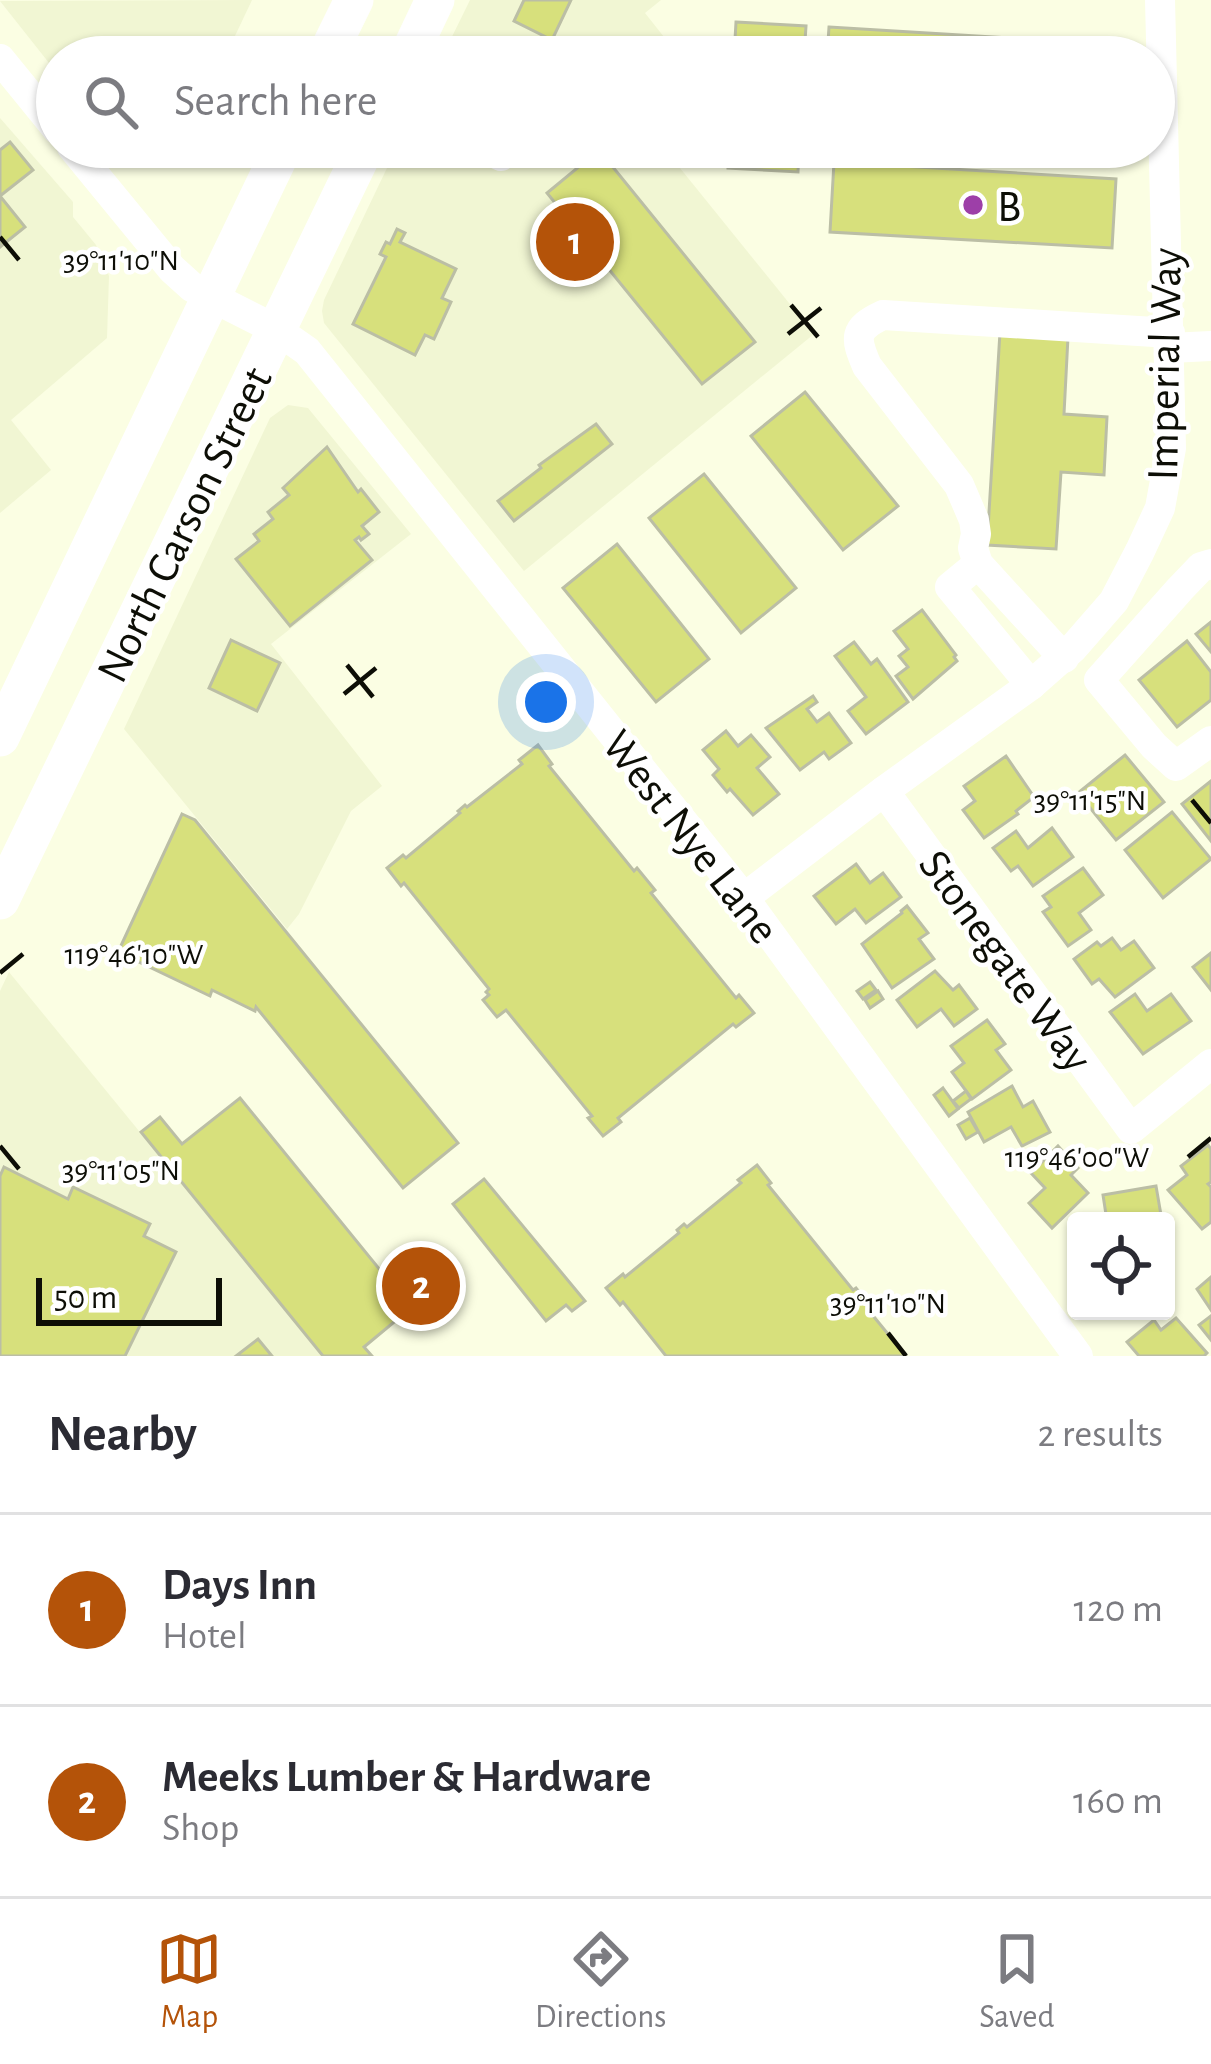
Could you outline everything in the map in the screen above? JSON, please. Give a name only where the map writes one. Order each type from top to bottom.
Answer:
[{"type":"main road","points":[[336,36],[354,0]]},
{"type":"main road","points":[[418,36],[435,0]]},
{"type":"main road","name":"North Carson Street","points":[[0,737],[273,168]]},
{"type":"main road","name":"North Carson Street","points":[[0,900],[355,168]]},
{"type":"street","name":"Imperial Way","points":[[1160,0],[1161,36]]},
{"type":"street","points":[[3,68],[36,105]]},
{"type":"street","name":"West Nye Lane","points":[[89,168],[172,269],[193,287],[277,330],[307,351],[744,898],[1078,1356]]},
{"type":"street","name":"Imperial Way","points":[[744,898],[1031,686],[1064,658],[1110,606],[1160,508],[1171,448],[1165,168]]},
{"type":"street","points":[[1064,658],[978,564],[974,520],[959,485],[867,366],[858,346],[859,333],[866,323],[883,315],[1211,346]]},
{"type":"street","points":[[978,564],[950,587],[1031,686]]},
{"type":"street","points":[[1211,564],[1201,567],[1100,676],[1101,684],[1176,766],[1211,741]]},
{"type":"street","points":[[1110,606],[1142,631]]},
{"type":"street","name":"Stonegate Way","points":[[884,791],[1131,1130],[1211,1064]]},
{"type":"shaded area","points":[[252,0],[235,36],[36,36],[36,46],[0,1]]},
{"type":"shaded area","points":[[470,0],[661,0],[645,13],[663,36],[452,36]]},
{"type":"shaded area","points":[[0,118],[36,159],[36,168],[43,168],[73,202],[73,217],[96,245],[109,276],[107,338],[11,420],[51,470],[0,513]]},
{"type":"shaded area","points":[[387,168],[680,168],[814,334],[524,571],[324,323],[324,300]]},
{"type":"shaded area","points":[[288,405],[308,408],[411,534],[271,644],[382,786],[351,811],[287,929],[124,729],[270,418]]},
{"type":"shaded area","points":[[9,972],[323,1356],[0,1356],[0,991]]},
{"type":"building","points":[[524,0],[571,0],[554,36],[514,21]]},
{"type":"building","points":[[736,22],[806,26],[805,36],[735,36]]},
{"type":"building","points":[[829,27],[978,36],[828,36]]},
{"type":"building","points":[[10,142],[33,170],[0,196],[0,150]]},
{"type":"building","points":[[577,168],[614,168],[755,342],[702,384],[547,193]]},
{"type":"building","points":[[728,168],[798,168],[798,172]]},
{"type":"building","name":"B","points":[[834,168],[934,168],[1116,179],[1112,248],[830,232]]},
{"type":"building","points":[[0,196],[25,227],[0,247]]},
{"type":"building","points":[[397,229],[405,233],[400,242],[456,269],[442,298],[451,302],[434,339],[425,335],[415,355],[353,324],[386,257],[380,254]]},
{"type":"building","points":[[1000,332],[1068,337],[1064,414],[1107,417],[1104,475],[1061,472],[1056,549],[987,545]]},
{"type":"building","points":[[805,392],[898,506],[843,550],[751,436]]},
{"type":"building","points":[[596,424],[612,444],[514,521],[498,501]]},
{"type":"building","points":[[327,447],[358,492],[361,489],[379,512],[362,526],[369,534],[355,540],[372,560],[290,626],[236,559],[259,541],[254,534],[273,519],[268,512],[289,495],[283,488]]},
{"type":"building","points":[[704,474],[796,588],[741,633],[649,518]]},
{"type":"building","points":[[617,544],[709,659],[656,702],[563,588]]},
{"type":"building","points":[[922,610],[957,661],[913,699],[896,676],[908,667],[899,656],[908,649],[894,631]]},
{"type":"building","points":[[1211,622],[1211,652],[1196,634]]},
{"type":"building","points":[[231,640],[280,663],[257,711],[209,688]]},
{"type":"building","points":[[1187,641],[1211,672],[1211,700],[1177,727],[1139,680]]},
{"type":"building","points":[[854,642],[871,664],[877,659],[908,702],[866,734],[848,711],[866,697],[835,656]]},
{"type":"building","points":[[813,696],[817,702],[807,709],[817,722],[829,713],[851,743],[829,759],[824,752],[800,770],[766,728]]},
{"type":"building","points":[[726,731],[738,746],[751,735],[770,757],[757,768],[779,794],[753,815],[713,775],[719,769],[703,750]]},
{"type":"building","points":[[538,745],[549,766],[634,871],[637,868],[655,890],[651,893],[736,998],[739,995],[754,1013],[736,1027],[733,1024],[618,1118],[621,1122],[603,1136],[506,1010],[497,1017],[483,1000],[489,989],[387,868],[403,855],[406,858],[465,805],[522,764],[519,760]]},
{"type":"building","points":[[1125,755],[1164,802],[1116,840],[1078,793]]},
{"type":"building","points":[[1006,756],[1034,797],[984,838],[963,810],[975,801],[964,786]]},
{"type":"building","points":[[1211,781],[1211,841],[1182,804]]},
{"type":"building","points":[[1172,812],[1211,859],[1163,898],[1125,850]]},
{"type":"building","points":[[182,814],[195,820],[458,1143],[403,1188],[256,1007],[255,1011],[212,990],[210,996],[118,952]]},
{"type":"building","points":[[1052,828],[1073,857],[1033,886],[1018,866],[1011,871],[993,848],[1016,831],[1028,848]]},
{"type":"building","points":[[856,864],[870,883],[883,873],[901,897],[866,923],[855,909],[836,924],[814,896]]},
{"type":"building","points":[[1083,868],[1103,895],[1079,913],[1091,930],[1068,946],[1043,912],[1051,907],[1043,896]]},
{"type":"building","points":[[907,906],[928,933],[919,939],[934,959],[892,988],[862,944]]},
{"type":"building","points":[[1112,938],[1121,950],[1134,941],[1154,968],[1115,997],[1099,979],[1092,984],[1074,959],[1097,942],[1101,946]]},
{"type":"building","points":[[1211,953],[1211,990],[1193,967]]},
{"type":"building","points":[[935,971],[953,990],[959,985],[977,1009],[954,1026],[941,1009],[917,1027],[897,1000]]},
{"type":"building","points":[[870,982],[876,990],[863,999],[857,991]]},
{"type":"building","points":[[878,991],[883,999],[870,1008],[865,1000]]},
{"type":"building","points":[[1135,994],[1147,1011],[1171,994],[1191,1021],[1143,1054],[1110,1012]]},
{"type":"building","points":[[987,1020],[1005,1044],[996,1050],[1011,1070],[972,1099],[952,1072],[964,1063],[951,1046]]},
{"type":"building","points":[[1012,1086],[1023,1107],[1033,1101],[1050,1132],[1022,1146],[1011,1127],[984,1142],[968,1112]]},
{"type":"building","points":[[943,1088],[958,1109],[949,1116],[934,1095]]},
{"type":"building","points":[[966,1091],[971,1099],[959,1108],[953,1101]]},
{"type":"building","points":[[240,1098],[411,1308],[364,1347],[372,1356],[323,1356],[141,1132],[160,1117],[182,1144]]},
{"type":"building","points":[[970,1118],[978,1132],[966,1139],[958,1125]]},
{"type":"building","points":[[1208,1145],[1211,1222],[1202,1229],[1168,1190],[1187,1175],[1181,1166]]},
{"type":"building","points":[[1058,1146],[1078,1168],[1071,1175],[1088,1193],[1052,1228],[1029,1203],[1045,1188],[1031,1173]]},
{"type":"building","points":[[757,1165],[768,1185],[873,1309],[870,1312],[906,1356],[666,1356],[606,1288],[679,1233],[684,1224],[687,1227]]},
{"type":"building","points":[[4,1167],[68,1199],[73,1187],[150,1224],[144,1236],[176,1252],[125,1356],[0,1356],[0,1176]]},
{"type":"building","points":[[484,1179],[585,1301],[572,1311],[566,1305],[546,1321],[453,1204]]},
{"type":"building","points":[[1156,1186],[1160,1212],[1106,1212],[1103,1195]]},
{"type":"building","points":[[1211,1277],[1211,1310],[1197,1289]]},
{"type":"building","points":[[1211,1316],[1211,1340],[1199,1325]]},
{"type":"building","points":[[1175,1319],[1207,1353],[1204,1356],[1139,1356],[1127,1342],[1154,1320],[1161,1330]]},
{"type":"building","points":[[258,1339],[272,1356],[236,1356]]},
{"type":"place","name":"B","points":[[973,205]]},
{"type":"place","name":"Days Inn","points":[[575,242]]},
{"type":"place","name":"Meeks Lumber & Hardware","points":[[421,1286]]}]
